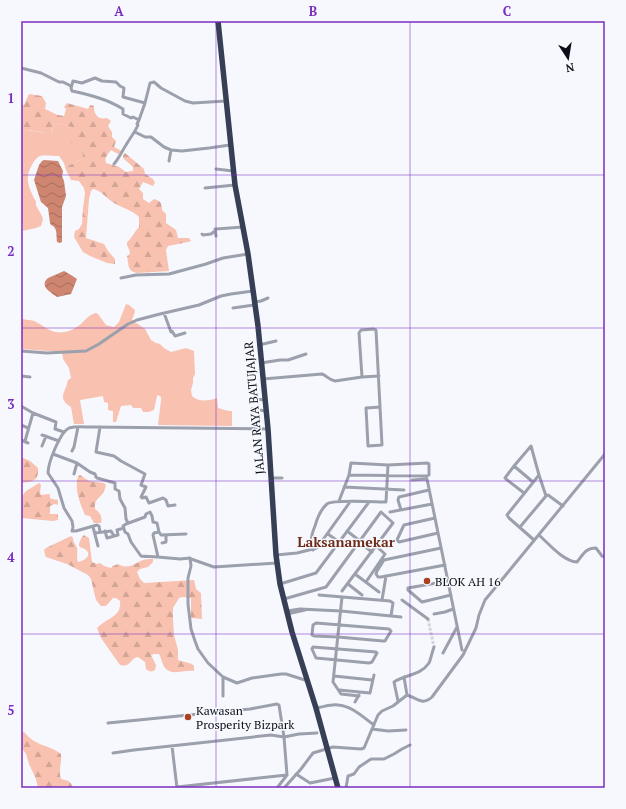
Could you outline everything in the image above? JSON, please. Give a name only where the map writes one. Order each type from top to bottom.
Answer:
[{"type":"highway","name":"JALAN RAYA BATUJAJAR","points":[[218,21],[233,171],[248,254],[260,345],[268,429],[276,555],[280,584],[292,632],[316,708],[338,788]]},
{"type":"street","points":[[21,68],[42,73],[59,82],[63,82],[71,86],[72,91],[106,100],[123,109],[123,114],[125,116],[131,118],[133,117],[139,120]]},
{"type":"street","points":[[71,86],[73,81],[82,82],[95,78],[102,81],[116,82],[124,88],[124,97],[145,103]]},
{"type":"street","points":[[114,164],[135,132],[150,83],[154,82],[161,88],[185,101],[193,103],[226,101]]},
{"type":"street","points":[[135,132],[146,138],[151,137],[164,147],[171,150],[182,151],[216,148],[230,145]]},
{"type":"street","points":[[169,161],[171,150]]},
{"type":"street","points":[[216,169],[233,171]]},
{"type":"street","points":[[205,188],[235,185]]},
{"type":"street","points":[[202,234],[211,234],[215,231],[215,229],[243,228]]},
{"type":"street","points":[[215,231],[216,236]]},
{"type":"street","points":[[122,278],[136,275],[169,274],[223,258],[248,254]]},
{"type":"street","points":[[21,352],[47,354],[87,350],[108,339],[128,324],[137,320],[199,305],[221,296],[253,291]]},
{"type":"street","points":[[233,308],[254,304],[268,298]]},
{"type":"street","points":[[164,313],[171,332],[172,331],[175,336],[185,333]]},
{"type":"street","points":[[362,377],[359,333],[361,330],[374,329],[376,330],[382,445],[368,446],[366,408],[380,407]]},
{"type":"street","points":[[260,345],[276,341]]},
{"type":"street","points":[[261,363],[291,359],[306,354]]},
{"type":"street","points":[[263,379],[322,374],[335,381],[379,376]]},
{"type":"street","points":[[21,376],[30,377]]},
{"type":"street","points":[[253,399],[265,400]]},
{"type":"street","points":[[21,406],[33,414],[57,422],[55,429],[64,432]]},
{"type":"street","points":[[252,409],[266,411]]},
{"type":"street","points":[[28,443],[23,441],[33,414]]},
{"type":"street","points":[[21,425],[28,428]]},
{"type":"street","points":[[72,451],[78,427]]},
{"type":"street","points":[[100,427],[96,452],[115,457],[145,474],[141,485],[146,487],[141,497],[142,498],[146,497],[149,502],[163,498],[168,506],[175,505]]},
{"type":"street","points":[[100,532],[98,525],[72,531],[72,521],[64,508],[58,488],[48,473],[49,466],[59,441],[64,432],[70,428],[150,427],[268,429]]},
{"type":"street","points":[[42,446],[44,435],[59,441]]},
{"type":"street","points":[[524,494],[505,479],[514,466],[532,446],[546,496]]},
{"type":"street","points":[[54,454],[77,463],[95,474],[96,478],[115,483],[115,489],[119,492],[125,508],[128,523]]},
{"type":"street","points":[[407,695],[423,702],[429,700],[436,693],[463,655],[476,628],[485,600],[605,454]]},
{"type":"street","points":[[74,474],[77,463]]},
{"type":"street","points":[[339,501],[349,474],[351,463],[388,465],[429,464],[429,475],[427,476],[349,474]]},
{"type":"street","points":[[313,550],[311,545],[312,532],[327,503],[339,501],[386,502],[388,465]]},
{"type":"street","points":[[514,466],[533,482]]},
{"type":"street","points":[[534,540],[508,518],[507,515],[539,475]]},
{"type":"street","points":[[271,478],[282,478]]},
{"type":"street","points":[[412,480],[427,479],[462,650]]},
{"type":"street","points":[[344,487],[404,490]]},
{"type":"street","points":[[401,510],[398,500],[399,498],[429,490]]},
{"type":"street","points":[[546,496],[548,495],[562,506]]},
{"type":"street","points":[[520,528],[546,496]]},
{"type":"street","points":[[276,555],[297,553],[317,548],[350,502]]},
{"type":"street","points":[[280,584],[315,574],[369,502]]},
{"type":"street","points":[[390,512],[432,504]]},
{"type":"street","points":[[105,531],[107,538],[118,535],[117,530],[124,528],[123,526],[128,523],[145,517],[146,514],[150,512],[153,522],[157,523],[161,535],[186,534]]},
{"type":"street","points":[[284,599],[326,587],[381,512],[393,524],[342,591]]},
{"type":"street","points":[[435,518],[405,525],[397,540],[399,542],[438,534]]},
{"type":"street","points":[[93,527],[98,546]]},
{"type":"street","points":[[124,528],[132,544],[141,556],[180,559],[190,558],[214,567],[277,563]]},
{"type":"street","points":[[95,533],[112,531],[114,536]]},
{"type":"street","points":[[347,531],[372,552]]},
{"type":"street","points":[[158,557],[153,535],[154,533],[159,532]]},
{"type":"street","points":[[328,534],[339,542]]},
{"type":"street","points":[[164,543],[168,535]]},
{"type":"street","points":[[539,535],[563,557],[570,561],[577,562],[584,552],[593,548],[596,548],[602,556],[605,557]]},
{"type":"street","points":[[366,582],[385,554],[376,546]]},
{"type":"street","points":[[441,548],[384,560],[376,574],[380,578],[445,565]]},
{"type":"street","points":[[191,559],[188,580],[188,604],[191,629],[198,649],[208,663],[223,677],[238,683],[249,679],[281,674],[286,674],[308,681]]},
{"type":"street","points":[[355,574],[379,592]]},
{"type":"street","points":[[382,600],[386,576]]},
{"type":"street","points":[[448,581],[408,588],[408,590],[422,602],[451,595]]},
{"type":"street","points":[[348,584],[362,595]]},
{"type":"street","points":[[319,595],[390,601],[393,602],[391,616]]},
{"type":"street","points":[[342,597],[333,682],[342,694],[359,696]]},
{"type":"street","points":[[402,600],[428,619]]},
{"type":"street","points":[[287,613],[300,609],[309,609],[401,617]]},
{"type":"street","points":[[434,614],[453,609]]},
{"type":"street","points":[[445,612],[455,616]]},
{"type":"street","points":[[316,622],[389,629],[391,631],[384,641],[338,637],[314,636],[312,635],[313,625],[316,622]]},
{"type":"street","points":[[443,653],[457,627]]},
{"type":"street","points":[[398,701],[394,683],[396,680],[423,670],[429,662],[434,647]]},
{"type":"street","points":[[312,648],[337,649],[376,652],[377,653],[372,662],[369,663],[316,658],[312,648]]},
{"type":"street","points":[[339,690],[371,692],[374,675]]},
{"type":"street","points":[[334,676],[372,680]]},
{"type":"street","points":[[223,677],[223,696]]},
{"type":"street","points":[[404,677],[407,695]]},
{"type":"street","points":[[355,702],[361,692]]},
{"type":"street","points":[[284,788],[312,753],[333,747],[364,748],[377,718],[382,711],[393,706],[407,695]]},
{"type":"street","points":[[108,723],[250,709],[277,704],[279,705],[284,737],[287,775],[277,788]]},
{"type":"street","points":[[316,708],[332,705],[344,706],[355,711],[373,727],[388,731],[406,730]]},
{"type":"street","points":[[112,753],[271,735],[284,737],[317,733]]},
{"type":"street","points":[[346,788],[348,776],[354,774],[359,767],[366,762],[371,759],[384,759],[410,745]]},
{"type":"street","points":[[172,746],[177,787],[287,775]]},
{"type":"street","points":[[296,774],[309,783],[335,778]]},
{"type":"street","points":[[310,788],[312,783]]},
{"type":"green space","points":[[29,94],[42,96],[46,103],[45,109],[56,114],[64,116],[66,109],[64,107],[67,103],[88,109],[90,105],[94,106],[97,116],[107,118],[111,121],[108,126],[112,132],[112,137],[116,141],[114,147],[121,152],[118,154],[111,150],[106,158],[106,163],[119,167],[126,172],[133,171],[133,167],[123,158],[125,153],[144,169],[145,174],[153,179],[155,183],[153,186],[143,182],[139,189],[143,193],[143,199],[149,203],[154,199],[159,201],[161,203],[162,210],[166,214],[166,223],[176,230],[178,238],[189,238],[191,241],[168,246],[166,250],[169,271],[137,273],[130,269],[127,256],[130,252],[127,242],[139,227],[139,217],[114,203],[99,191],[93,189],[89,199],[86,238],[104,244],[115,259],[115,264],[107,263],[83,252],[74,237],[75,231],[79,229],[82,224],[85,194],[84,188],[79,181],[71,180],[65,167],[80,160],[83,153],[68,137],[71,127],[61,124],[54,125],[52,129],[52,137],[49,138],[45,133],[30,130],[21,131],[21,104],[24,105]]},
{"type":"green space","points":[[55,124],[71,127],[68,134],[70,140],[82,151],[83,156],[82,159],[65,167],[59,156],[40,156],[36,159],[28,174],[28,183],[43,219],[41,226],[22,231],[21,131],[27,130],[52,134]]},
{"type":"green space","points":[[126,304],[135,310],[132,320],[145,329],[151,340],[160,344],[171,352],[186,348],[194,351],[195,374],[191,390],[192,396],[197,399],[204,400],[217,398],[218,408],[232,411],[232,426],[158,425],[161,397],[158,395],[154,410],[149,412],[143,412],[141,408],[133,408],[131,405],[121,406],[116,422],[113,422],[113,411],[108,410],[108,403],[104,402],[103,396],[80,400],[84,424],[74,424],[71,407],[64,401],[63,398],[68,380],[71,378],[69,368],[63,359],[62,352],[21,349],[21,318],[34,321],[50,330],[60,332],[75,328],[89,316],[96,313],[106,325],[114,327],[119,322]]},
{"type":"green space","points":[[21,457],[30,461],[38,468],[37,476],[34,480],[21,483]]},
{"type":"green space","points":[[80,475],[89,481],[104,483],[106,485],[104,492],[96,501],[95,506],[95,509],[101,516],[101,523],[94,523],[90,516],[85,515],[77,491],[77,481],[78,476]]},
{"type":"green space","points":[[39,483],[41,485],[41,495],[49,494],[50,498],[58,500],[58,505],[55,504],[50,506],[50,514],[58,514],[58,520],[53,521],[21,518],[21,496]]},
{"type":"green space","points":[[84,535],[89,538],[92,562],[97,564],[100,563],[111,568],[118,564],[128,566],[134,565],[143,560],[153,559],[153,562],[148,567],[140,569],[137,572],[140,579],[144,583],[194,580],[196,589],[201,593],[202,619],[191,618],[191,598],[183,597],[179,598],[173,608],[173,619],[174,635],[178,650],[178,660],[192,664],[194,666],[194,671],[169,671],[164,666],[159,654],[151,655],[156,665],[155,670],[153,671],[146,669],[145,662],[138,657],[124,666],[120,665],[101,638],[97,628],[119,611],[120,601],[113,598],[106,606],[101,606],[96,600],[91,579],[88,575],[67,564],[46,557],[45,555],[44,550],[46,548],[71,536],[77,548],[78,562],[82,561],[88,556],[88,552],[79,546],[80,540]]},
{"type":"green space","points":[[21,731],[38,743],[61,754],[61,779],[69,781],[73,788],[38,788],[26,754],[21,747]]},
{"type":"water","points":[[44,160],[58,161],[63,171],[62,176],[66,196],[62,207],[62,242],[60,243],[57,242],[56,230],[50,223],[48,208],[41,202],[34,180],[39,165]]},
{"type":"water","points":[[64,271],[77,279],[71,294],[57,297],[46,289],[45,284],[48,278]]},
{"type":"tunnel","points":[[428,619],[434,647]]},
{"type":"place","name":"BLOK AH 16","points":[[427,581]]},
{"type":"place","name":"Kawasan Prosperity Bizpark","points":[[188,717]]},
{"type":"district","name":"Laksanamekar","points":[[346,541]]}]
